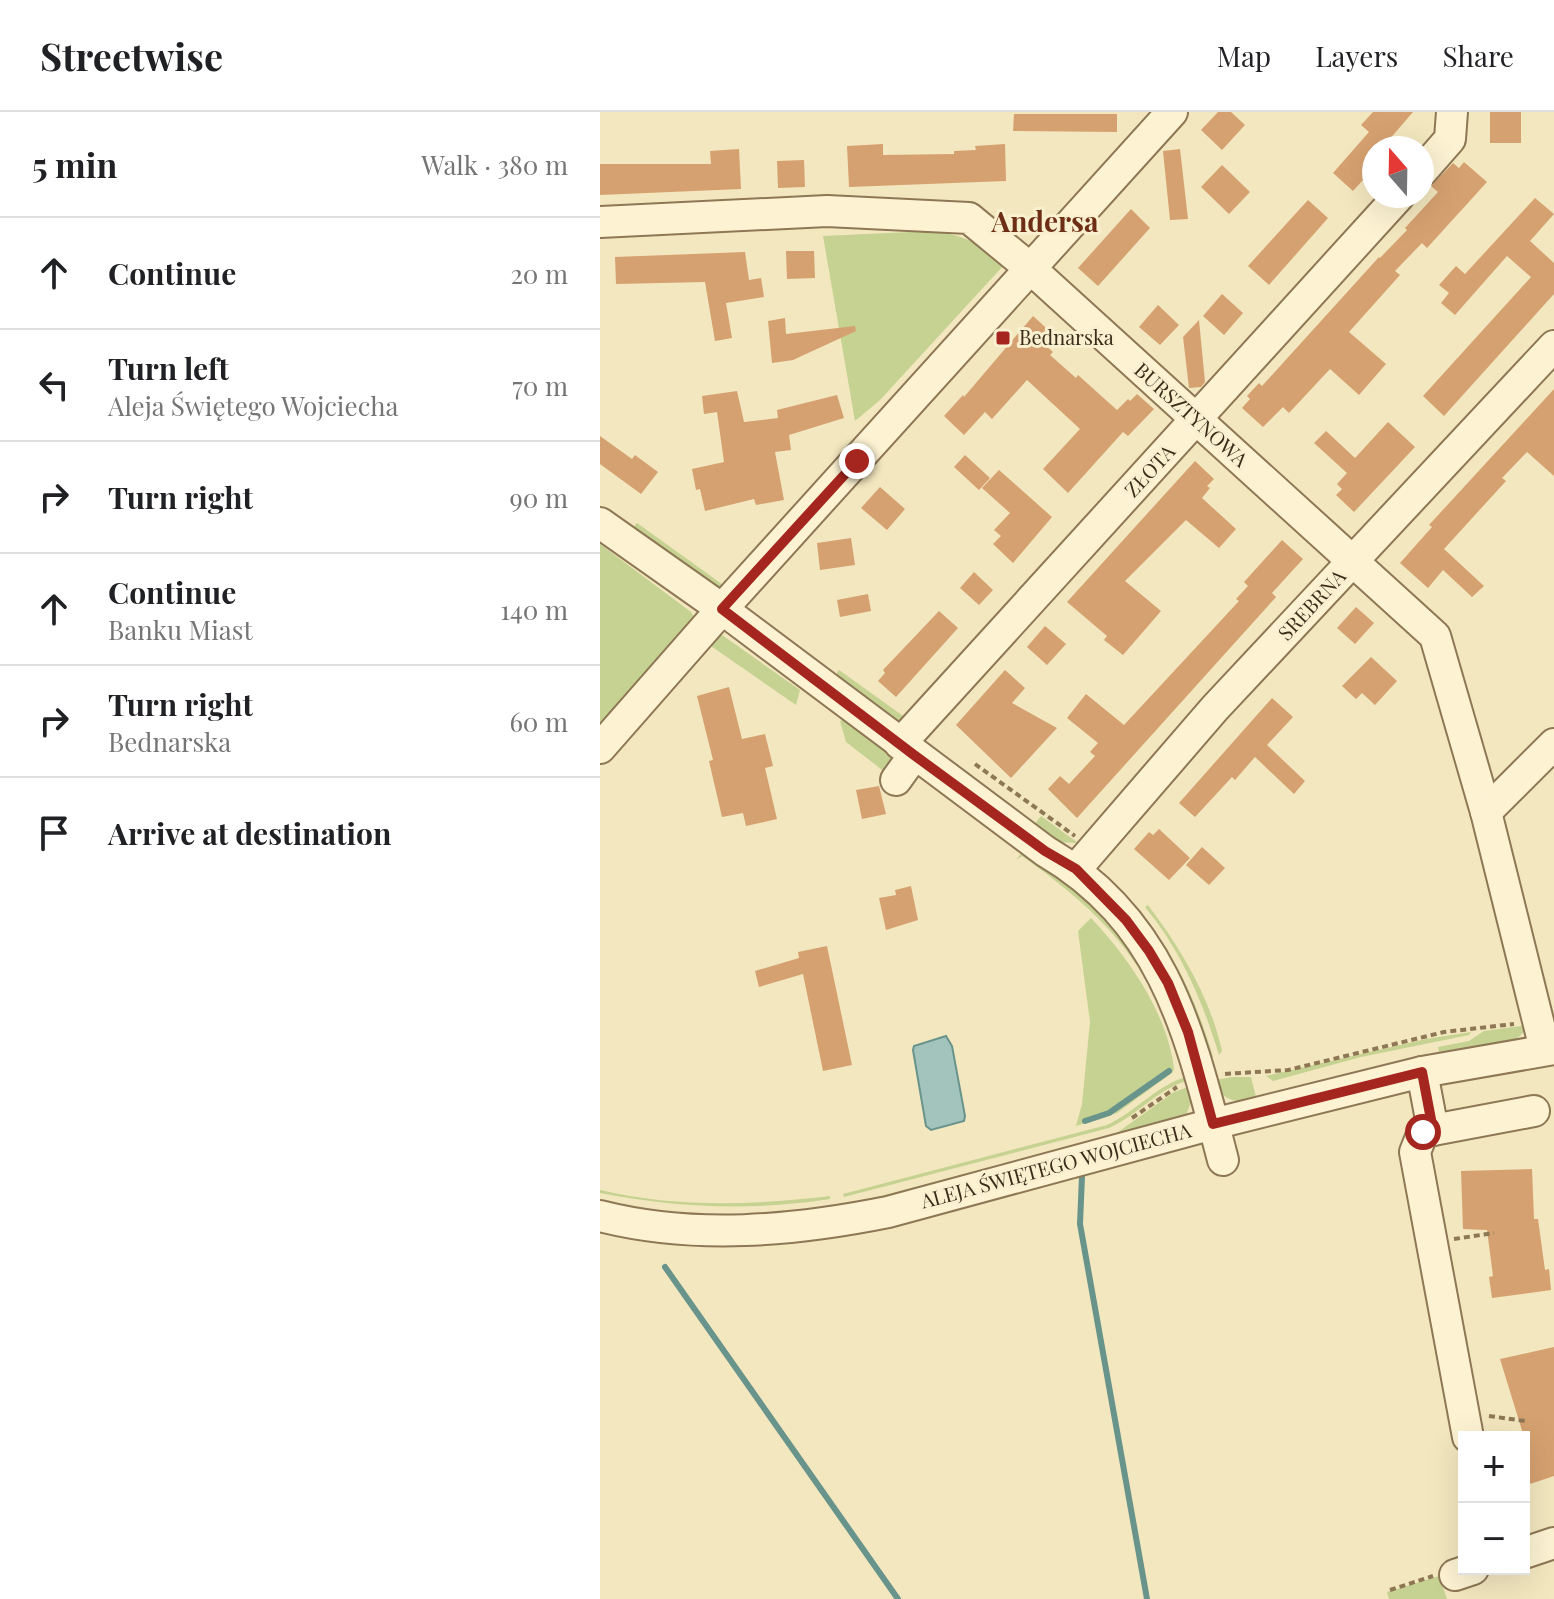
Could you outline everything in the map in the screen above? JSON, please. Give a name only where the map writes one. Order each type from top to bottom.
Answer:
[{"type":"street","points":[[600,748],[722,609],[758,550],[816,486],[1031,269],[1172,112]]},
{"type":"street","points":[[1434,157],[1450,139],[1452,112]]},
{"type":"street","name":"ZŁOTA","points":[[896,780],[907,750],[1388,208]]},
{"type":"street","name":"BURSZTYNOWA","points":[[600,222],[827,211],[969,218],[1031,269],[1435,636],[1486,812]]},
{"type":"street","name":"SREBRNA","points":[[1076,869],[1215,708],[1554,346]]},
{"type":"street","points":[[600,523],[722,609],[1045,851],[1076,869],[1126,920],[1168,983],[1188,1032],[1223,1160]]},
{"type":"street","points":[[1550,1049],[1486,812],[1554,744]]},
{"type":"street","name":"ALEJA ŚWIĘTEGO WOJCIECHA","points":[[600,1216],[640,1224],[723,1231],[808,1226],[888,1212],[1213,1124],[1422,1072],[1550,1049]]},
{"type":"street","points":[[1422,1072],[1433,1130]]},
{"type":"street","points":[[1467,1431],[1415,1152],[1423,1132],[1534,1111]]},
{"type":"street","points":[[1530,1551],[1554,1543]]},
{"type":"path","points":[[1220,1075],[1288,1070],[1444,1032],[1528,1022]]},
{"type":"path","points":[[1130,1120],[1157,1098],[1181,1085]]},
{"type":"path","points":[[1390,1590],[1452,1570],[1458,1571]]},
{"type":"green space","points":[[932,231],[971,241],[1004,265],[880,400],[855,421],[823,236]]},
{"type":"green space","points":[[637,523],[726,587],[716,590],[628,533]]},
{"type":"green space","points":[[600,544],[691,612],[696,620],[600,739]]},
{"type":"green space","points":[[722,635],[800,690],[796,705],[708,644],[716,636]]},
{"type":"green space","points":[[839,670],[906,718],[894,722],[832,680]]},
{"type":"green space","points":[[843,720],[901,763],[890,776],[846,742],[840,721]]},
{"type":"green space","points":[[1041,816],[1078,843],[1057,842],[1033,826]]},
{"type":"green space","points":[[1023,851],[1080,896],[1125,942],[1160,996],[1185,1064],[1180,1062],[1154,996],[1121,944],[1101,921],[1051,878],[1022,856],[1016,860]]},
{"type":"green space","points":[[1148,905],[1183,956],[1202,993],[1217,1031],[1222,1051],[1219,1055],[1190,977],[1170,941],[1145,907]]},
{"type":"green space","points":[[1140,912],[1184,980],[1213,1057],[1208,1058],[1138,917]]},
{"type":"green space","points":[[1091,918],[1132,968],[1155,1007],[1164,1028],[1174,1069],[1117,1113],[1076,1126],[1082,1104],[1090,1022],[1078,931]]},
{"type":"green space","points":[[1528,1025],[1522,1034],[1501,1045],[1439,1052],[1438,1047],[1469,1041],[1484,1031]]},
{"type":"green space","points":[[1471,1032],[1469,1035],[1361,1057],[1273,1081],[1266,1076],[1426,1039]]},
{"type":"green space","points":[[1189,1076],[1190,1080],[1168,1089],[1109,1128],[844,1197],[843,1194],[1107,1125],[1166,1085]]},
{"type":"green space","points":[[1251,1077],[1257,1101],[1231,1100],[1221,1093],[1215,1080]]},
{"type":"green space","points":[[1191,1086],[1192,1099],[1186,1116],[850,1208],[845,1203],[1107,1136],[1118,1132],[1174,1092]]},
{"type":"green space","points":[[600,1190],[686,1202],[743,1203],[830,1196],[830,1199],[772,1205],[686,1205],[600,1193]]},
{"type":"green space","points":[[1439,1576],[1447,1599],[1389,1599],[1387,1592]]},
{"type":"water","points":[[946,1036],[952,1046],[965,1116],[964,1121],[931,1130],[926,1126],[913,1050],[914,1046]]},
{"type":"building","points":[[1218,112],[1231,112],[1245,125],[1222,150],[1201,130]]},
{"type":"building","points":[[1373,112],[1413,112],[1392,136],[1365,136],[1369,132],[1361,125]]},
{"type":"building","points":[[1490,112],[1521,112],[1521,143],[1490,143]]},
{"type":"building","points":[[1014,114],[1117,114],[1117,132],[1013,131]]},
{"type":"building","points":[[1362,140],[1362,181],[1353,191],[1333,173]]},
{"type":"building","points":[[883,144],[883,155],[954,154],[954,151],[976,150],[975,146],[1005,144],[1006,181],[849,187],[847,146]]},
{"type":"building","points":[[739,149],[741,189],[600,195],[600,164],[711,164],[710,151]]},
{"type":"building","points":[[1180,149],[1188,219],[1170,220],[1163,151]]},
{"type":"building","points":[[804,160],[805,187],[778,188],[777,161]]},
{"type":"building","points":[[1464,162],[1487,182],[1427,248],[1422,243],[1395,271],[1400,275],[1349,332],[1386,364],[1359,395],[1330,369],[1289,413],[1283,407],[1263,427],[1242,408],[1250,399],[1247,396],[1259,383],[1262,386],[1407,230],[1405,228],[1423,208],[1434,208],[1434,196],[1438,192],[1434,183],[1453,163],[1459,168]]},
{"type":"building","points":[[1222,165],[1250,192],[1229,214],[1201,187]]},
{"type":"building","points":[[1535,198],[1554,214],[1530,241],[1554,263],[1554,294],[1444,416],[1423,396],[1531,277],[1507,256],[1455,315],[1441,303],[1449,293],[1439,285],[1456,266],[1465,274]]},
{"type":"building","points":[[1308,200],[1328,218],[1269,285],[1248,266]]},
{"type":"building","points":[[1131,209],[1150,228],[1098,286],[1078,268]]},
{"type":"building","points":[[786,251],[814,251],[815,278],[787,279]]},
{"type":"building","points":[[745,252],[749,280],[761,278],[764,297],[726,303],[732,338],[715,341],[705,282],[616,284],[615,257]]},
{"type":"building","points":[[1222,294],[1243,313],[1224,335],[1203,316]]},
{"type":"building","points":[[1158,305],[1179,325],[1160,345],[1139,327]]},
{"type":"building","points":[[1033,316],[1054,335],[1045,345],[1053,352],[1050,355],[1117,410],[1137,394],[1154,409],[1128,436],[1123,432],[1068,493],[1043,469],[1080,429],[1027,380],[992,419],[985,412],[964,435],[944,416]]},
{"type":"building","points":[[785,318],[786,334],[855,326],[856,331],[793,360],[772,363],[768,321]]},
{"type":"building","points":[[1199,320],[1205,382],[1201,387],[1189,388],[1183,337]]},
{"type":"building","points":[[1554,389],[1554,476],[1527,452],[1502,478],[1506,481],[1444,549],[1484,586],[1472,597],[1443,570],[1428,588],[1400,563],[1432,527],[1429,525]]},
{"type":"building","points":[[737,391],[744,422],[778,418],[777,410],[837,395],[844,418],[789,435],[791,450],[775,452],[784,500],[756,505],[754,499],[705,511],[692,469],[724,462],[717,412],[704,414],[702,396]]},
{"type":"building","points":[[1388,422],[1415,447],[1354,512],[1336,495],[1342,489],[1337,484],[1347,473],[1314,443],[1326,431],[1355,458]]},
{"type":"building","points":[[600,436],[632,459],[635,455],[658,472],[641,494],[600,464]]},
{"type":"building","points":[[965,455],[990,478],[979,490],[954,467]]},
{"type":"building","points":[[1195,461],[1214,479],[1202,498],[1236,529],[1219,548],[1186,520],[1125,581],[1161,611],[1123,655],[1104,640],[1107,636],[1067,602]]},
{"type":"building","points":[[999,470],[1052,517],[1013,563],[993,544],[1001,536],[994,530],[1010,513],[982,488]]},
{"type":"building","points":[[880,487],[905,509],[887,530],[861,508]]},
{"type":"building","points":[[851,538],[855,565],[820,570],[817,543]]},
{"type":"building","points":[[1282,540],[1303,559],[1272,593],[1276,597],[1077,818],[1048,789],[1060,776],[1069,784],[1095,756],[1090,752],[1098,743],[1067,718],[1086,694],[1124,725],[1239,601],[1236,599],[1248,586],[1244,582]]},
{"type":"building","points":[[974,572],[993,590],[979,605],[960,588]]},
{"type":"building","points":[[868,594],[871,611],[840,617],[837,600]]},
{"type":"building","points":[[1356,607],[1374,623],[1355,644],[1337,628]]},
{"type":"building","points":[[939,611],[958,628],[896,697],[878,681],[885,673],[883,670]]},
{"type":"building","points":[[1045,626],[1066,644],[1047,665],[1027,647]]},
{"type":"building","points":[[1371,657],[1397,681],[1375,705],[1362,693],[1356,699],[1342,686]]},
{"type":"building","points":[[1005,670],[1025,688],[1012,703],[1057,728],[1011,778],[956,725]]},
{"type":"building","points":[[729,687],[742,739],[765,734],[773,766],[765,768],[777,819],[746,826],[743,813],[722,817],[709,761],[713,760],[697,696]]},
{"type":"building","points":[[1272,698],[1293,717],[1267,745],[1305,781],[1294,794],[1255,757],[1195,817],[1179,803]]},
{"type":"building","points":[[879,786],[886,814],[862,819],[856,790]]},
{"type":"building","points":[[1159,829],[1190,858],[1169,880],[1134,849],[1149,832],[1153,835]]},
{"type":"building","points":[[1202,847],[1225,868],[1209,885],[1186,865]]},
{"type":"building","points":[[911,886],[918,920],[886,930],[879,898],[896,895],[895,890]]},
{"type":"building","points":[[827,946],[852,1065],[823,1071],[803,974],[759,987],[755,971],[799,958],[798,952]]},
{"type":"building","points":[[1532,1169],[1534,1219],[1538,1219],[1551,1290],[1492,1298],[1489,1277],[1493,1276],[1487,1230],[1463,1229],[1461,1171]]},
{"type":"building","points":[[1554,1347],[1554,1476],[1530,1484],[1530,1431],[1522,1431],[1500,1359]]},
{"type":"waterway","points":[[1085,1121],[1109,1113],[1169,1071]]},
{"type":"waterway","points":[[1082,1176],[1080,1224],[1147,1599]]},
{"type":"waterway","points":[[665,1267],[898,1599]]},
{"type":"place","name":"Bednarska","points":[[1003,338]]},
{"type":"district","name":"Andersa","points":[[1045,222]]},
{"type":"route","points":[[857,461],[722,609],[914,755],[1045,851],[1076,869],[1126,920],[1168,983],[1196,1057],[1213,1124],[1422,1072],[1433,1130],[1423,1132]]}]
